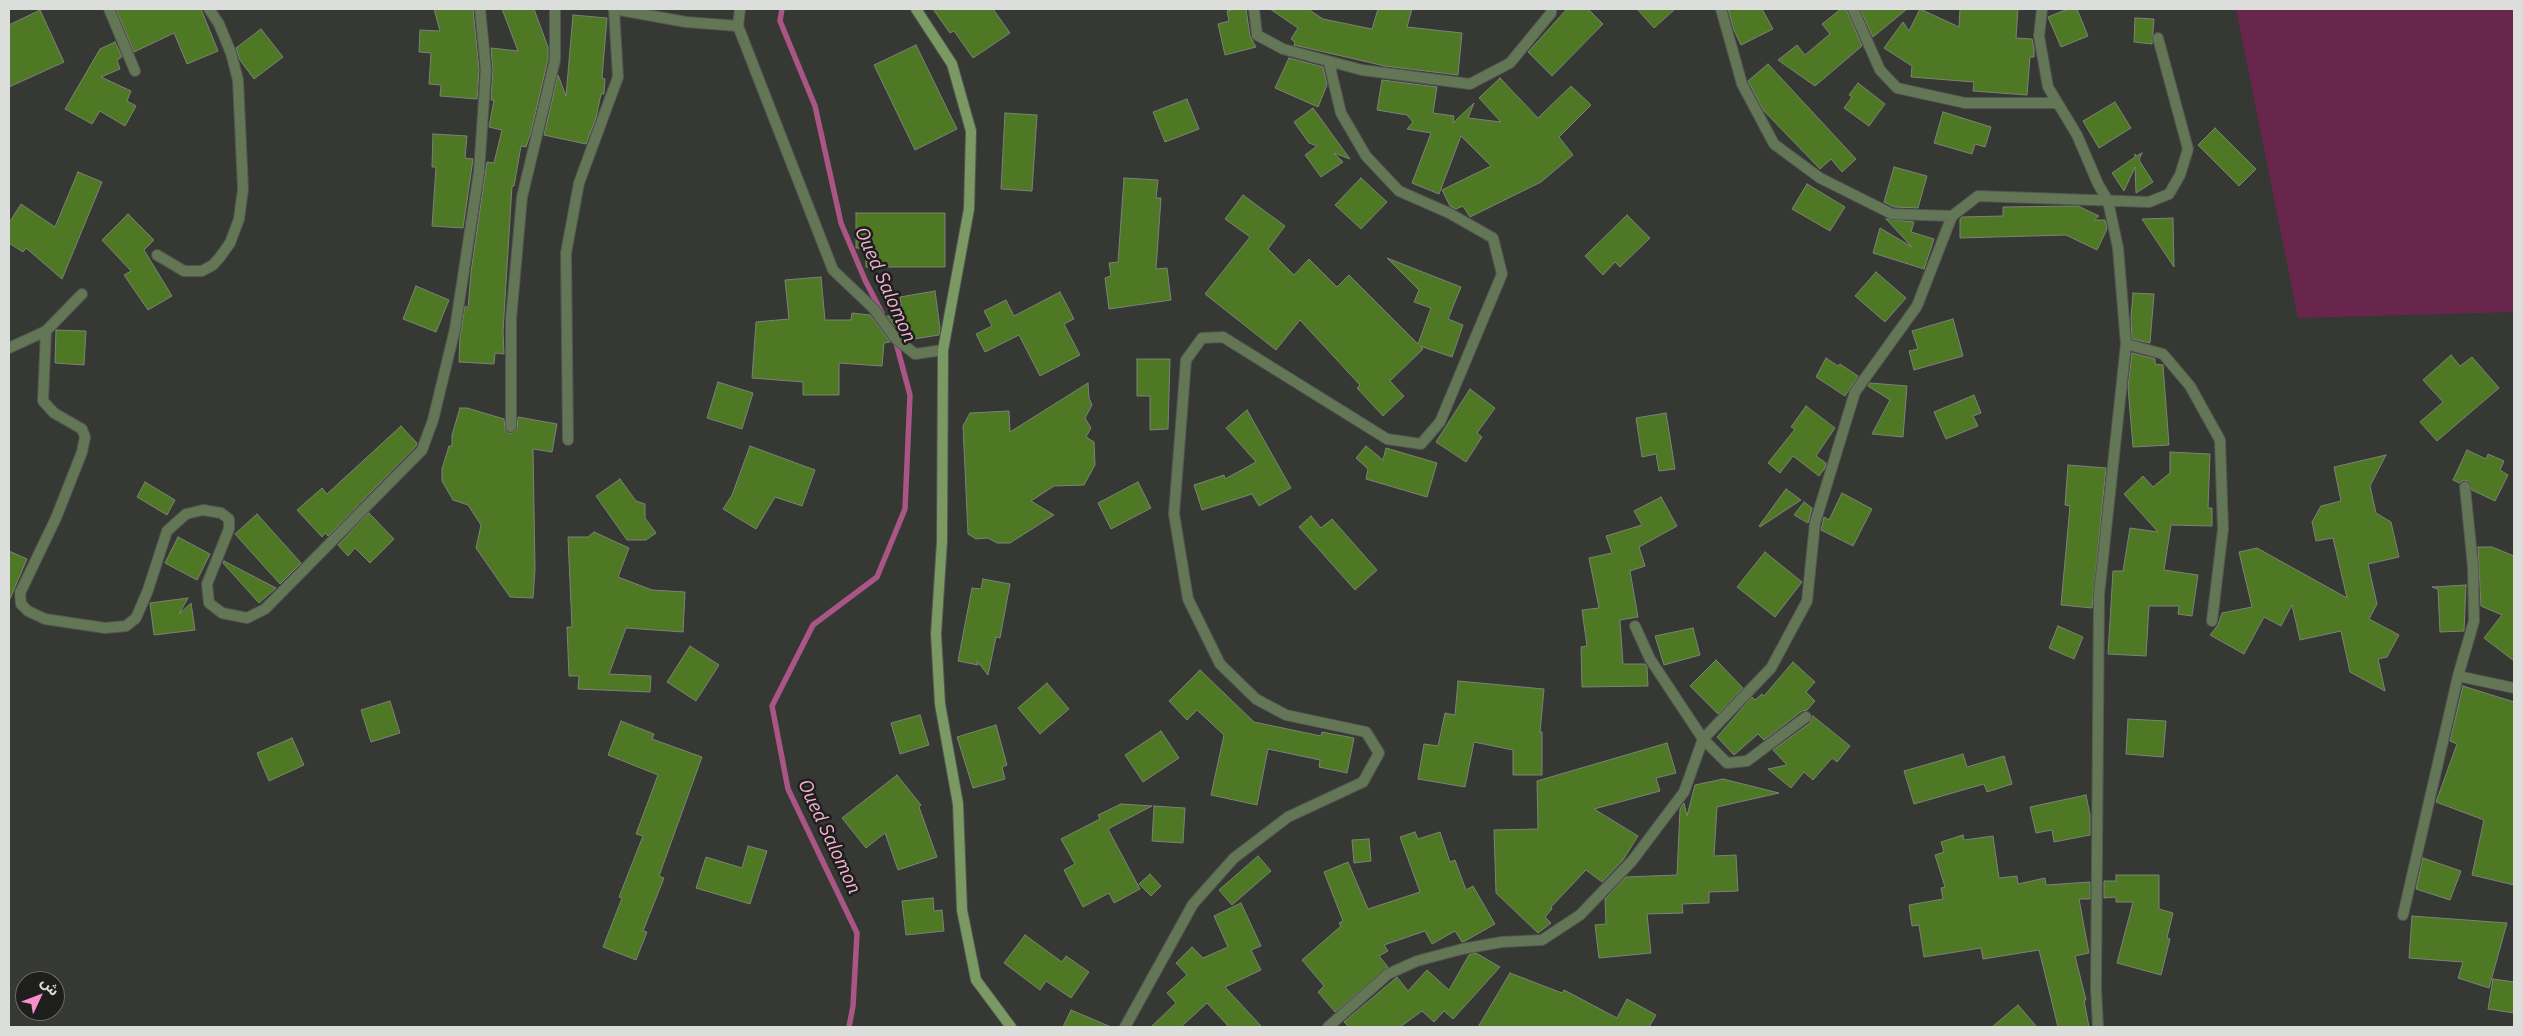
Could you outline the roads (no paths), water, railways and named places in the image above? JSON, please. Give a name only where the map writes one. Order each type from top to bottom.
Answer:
[{"type":"street","points":[[109,9],[136,71]]},
{"type":"street","points":[[157,255],[184,271],[202,271],[213,265],[230,243],[239,219],[243,189],[238,80],[231,53],[219,24],[209,9]]},
{"type":"street","points":[[46,331],[43,400],[54,414],[82,429],[85,437],[82,452],[56,518],[20,593],[21,604],[28,612],[45,619],[105,628],[126,626],[136,618],[148,590],[167,531],[186,514],[203,510],[221,513],[229,518],[229,529],[207,584],[209,603],[222,613],[247,618],[265,609],[422,450],[433,420],[455,329],[479,172],[486,70],[480,9]]},
{"type":"street","points":[[511,427],[511,319],[522,197],[555,60],[555,9]]},
{"type":"street","points":[[568,440],[566,253],[579,183],[618,77],[614,9],[686,22],[738,26]]},
{"type":"street","points":[[740,9],[738,26],[834,270],[874,309],[895,338],[915,354],[942,350]]},
{"type":"street","points":[[916,9],[952,64],[971,131],[969,209],[942,350],[942,531],[936,634],[940,704],[958,804],[962,910],[976,980],[1011,1027]]},
{"type":"street","points":[[1254,9],[1257,35],[1283,49],[1329,63],[1410,78],[1470,84],[1510,63],[1551,13],[1551,9]]},
{"type":"street","points":[[1721,9],[1742,84],[1774,144],[1820,178],[1892,214],[1952,216]]},
{"type":"street","points":[[1852,9],[1880,70],[1897,88],[1965,103],[2057,103]]},
{"type":"street","points":[[2042,9],[2038,36],[2048,87],[2076,135],[2098,184],[2108,201],[2118,248],[2126,344],[2099,595],[2096,979],[2098,1027]]},
{"type":"street","points":[[1328,1027],[1388,974],[1417,961],[1462,949],[1502,942],[1542,940],[1580,915],[1632,861],[1684,792],[1703,739],[1771,668],[1807,601],[1815,523],[1856,392],[1917,306],[1952,216],[1978,196],[2149,202],[2169,194],[2180,175],[2188,149],[2158,38]]},
{"type":"street","points":[[1125,1027],[1193,904],[1234,858],[1288,817],[1363,782],[1379,753],[1366,732],[1286,716],[1256,699],[1220,664],[1188,599],[1174,514],[1186,360],[1202,338],[1223,337],[1387,439],[1421,444],[1440,422],[1502,274],[1493,238],[1449,213],[1399,191],[1366,156],[1341,113],[1329,63]]},
{"type":"street","points":[[9,348],[46,331],[82,294]]},
{"type":"street","points":[[2126,344],[2164,354],[2190,386],[2220,440],[2223,529],[2212,621]]},
{"type":"street","points":[[2403,915],[2458,676],[2474,621],[2473,567],[2465,488]]},
{"type":"street","points":[[1635,626],[1650,659],[1703,739],[1728,763],[1747,761],[1806,717]]},
{"type":"street","points":[[2458,676],[2514,688]]},
{"type":"waterway","name":"Oued Salomon","points":[[782,9],[780,21],[815,106],[841,223],[865,280],[882,313]]},
{"type":"waterway","name":"Oued Salomon","points":[[849,1027],[853,1006],[857,933],[788,789],[772,706],[813,625],[877,577],[905,509],[910,395],[895,339]]}]
